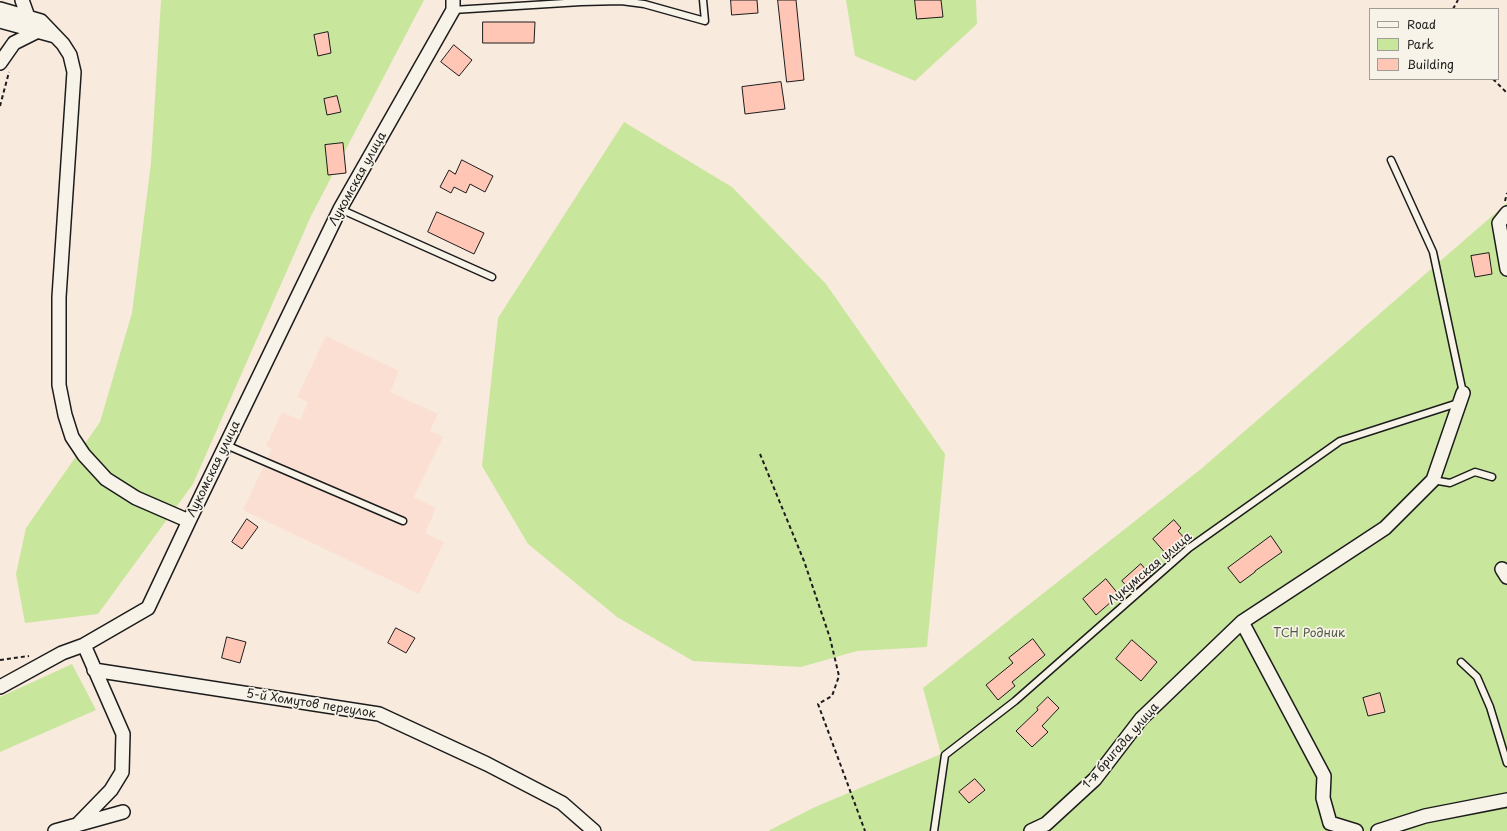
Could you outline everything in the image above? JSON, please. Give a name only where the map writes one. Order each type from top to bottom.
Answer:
[{"type":"street","points":[[22,0],[28,17]]},
{"type":"street","name":"Лукомская улица","points":[[0,9],[41,21],[63,44],[70,55],[74,72],[59,297],[59,385],[65,415],[72,437],[84,455],[106,479],[136,498],[189,521],[340,208],[453,5]]},
{"type":"street","points":[[0,21],[55,36]]},
{"type":"street","points":[[4,67],[14,43],[38,31]]},
{"type":"street","points":[[1507,213],[1498,223],[1507,268]]},
{"type":"street","points":[[1433,480],[1462,398]]},
{"type":"street","name":"1-я бригада улица","points":[[1031,831],[1046,824],[1095,779],[1141,719],[1242,622],[1386,528],[1433,480]]},
{"type":"street","points":[[0,687],[62,653],[84,646],[148,608],[189,521]]},
{"type":"street","points":[[1242,622],[1324,776],[1323,798],[1330,823],[1356,831]]},
{"type":"street","points":[[77,825],[111,790],[122,772],[122,734],[84,646]]},
{"type":"street","name":"5-й Хомутов переулок","points":[[94,670],[379,714],[486,764],[562,803],[594,831]]},
{"type":"street","points":[[1378,831],[1406,827],[1425,816],[1507,800]]},
{"type":"street","points":[[54,831],[123,812]]},
{"type":"lane","points":[[453,5],[620,1],[644,4],[705,21],[703,0]]},
{"type":"lane","points":[[1391,160],[1433,252],[1462,398]]},
{"type":"lane","points":[[340,208],[492,277]]},
{"type":"lane","name":"Лукумская улица","points":[[934,831],[945,756],[1015,701],[1189,548],[1340,441],[1462,398]]},
{"type":"lane","points":[[226,445],[403,521]]},
{"type":"lane","points":[[1433,480],[1450,483],[1475,472],[1492,477]]},
{"type":"lane","points":[[1461,662],[1477,676],[1490,707],[1507,763]]},
{"type":"path","points":[[0,106],[4,67]]},
{"type":"path","points":[[1494,80],[1507,92]]},
{"type":"path","points":[[760,454],[804,561],[830,638],[839,676],[832,696],[818,704],[865,831]]},
{"type":"shaded area","points":[[326,336],[399,371],[390,392],[438,414],[430,431],[443,437],[414,497],[436,508],[425,533],[444,542],[419,594],[243,510],[272,449],[266,446],[282,412],[300,420],[308,402],[297,397]]},
{"type":"green space","points":[[161,0],[424,0],[311,216],[193,484],[98,614],[25,623],[16,574],[26,528],[100,422],[132,313],[151,163]]},
{"type":"green space","points":[[846,0],[976,0],[977,24],[915,81],[855,56]]},
{"type":"green space","points":[[624,122],[732,187],[826,284],[945,454],[927,647],[857,651],[801,667],[693,661],[617,617],[528,544],[482,466],[498,318]]},
{"type":"green space","name":"ТСН Родник","points":[[1507,203],[1507,831],[768,831],[815,807],[941,754],[923,688],[1201,469]]},
{"type":"green space","points":[[72,664],[96,710],[0,752],[0,697]]},
{"type":"building","points":[[731,0],[757,0],[758,13],[732,15]]},
{"type":"building","points":[[778,0],[796,0],[804,80],[787,82]]},
{"type":"building","points":[[915,0],[941,0],[943,17],[917,19]]},
{"type":"building","points":[[483,22],[535,22],[534,43],[483,43]]},
{"type":"building","points":[[328,32],[331,53],[318,56],[314,35]]},
{"type":"building","points":[[454,45],[472,60],[459,76],[441,62]]},
{"type":"building","points":[[781,82],[785,109],[745,114],[742,87]]},
{"type":"building","points":[[337,96],[341,112],[327,115],[324,99]]},
{"type":"building","points":[[343,143],[346,173],[328,175],[325,145]]},
{"type":"building","points":[[462,160],[493,176],[485,192],[470,184],[466,193],[454,187],[451,193],[440,187],[449,170],[455,174]]},
{"type":"building","points":[[437,212],[484,233],[474,254],[428,232]]},
{"type":"building","points":[[1489,253],[1492,274],[1475,277],[1471,256]]},
{"type":"building","points":[[247,519],[258,527],[242,549],[232,542]]},
{"type":"building","points":[[1174,520],[1181,528],[1178,531],[1186,540],[1168,556],[1153,539]]},
{"type":"building","points":[[1271,536],[1282,552],[1240,583],[1228,568]]},
{"type":"building","points":[[1141,564],[1151,576],[1132,592],[1122,581]]},
{"type":"building","points":[[1106,579],[1119,595],[1096,615],[1083,599]]},
{"type":"building","points":[[396,628],[415,638],[406,653],[388,643]]},
{"type":"building","points":[[227,637],[246,642],[240,663],[222,658]]},
{"type":"building","points":[[1033,639],[1045,655],[1012,682],[1015,686],[998,700],[986,685],[1013,663],[1009,658]]},
{"type":"building","points":[[1132,640],[1157,662],[1141,681],[1116,659]]},
{"type":"building","points":[[1380,693],[1385,712],[1368,716],[1363,698]]},
{"type":"building","points":[[1048,697],[1059,708],[1042,726],[1048,732],[1032,747],[1016,731],[1038,710],[1037,708]]},
{"type":"building","points":[[975,779],[985,790],[969,803],[959,792]]}]
